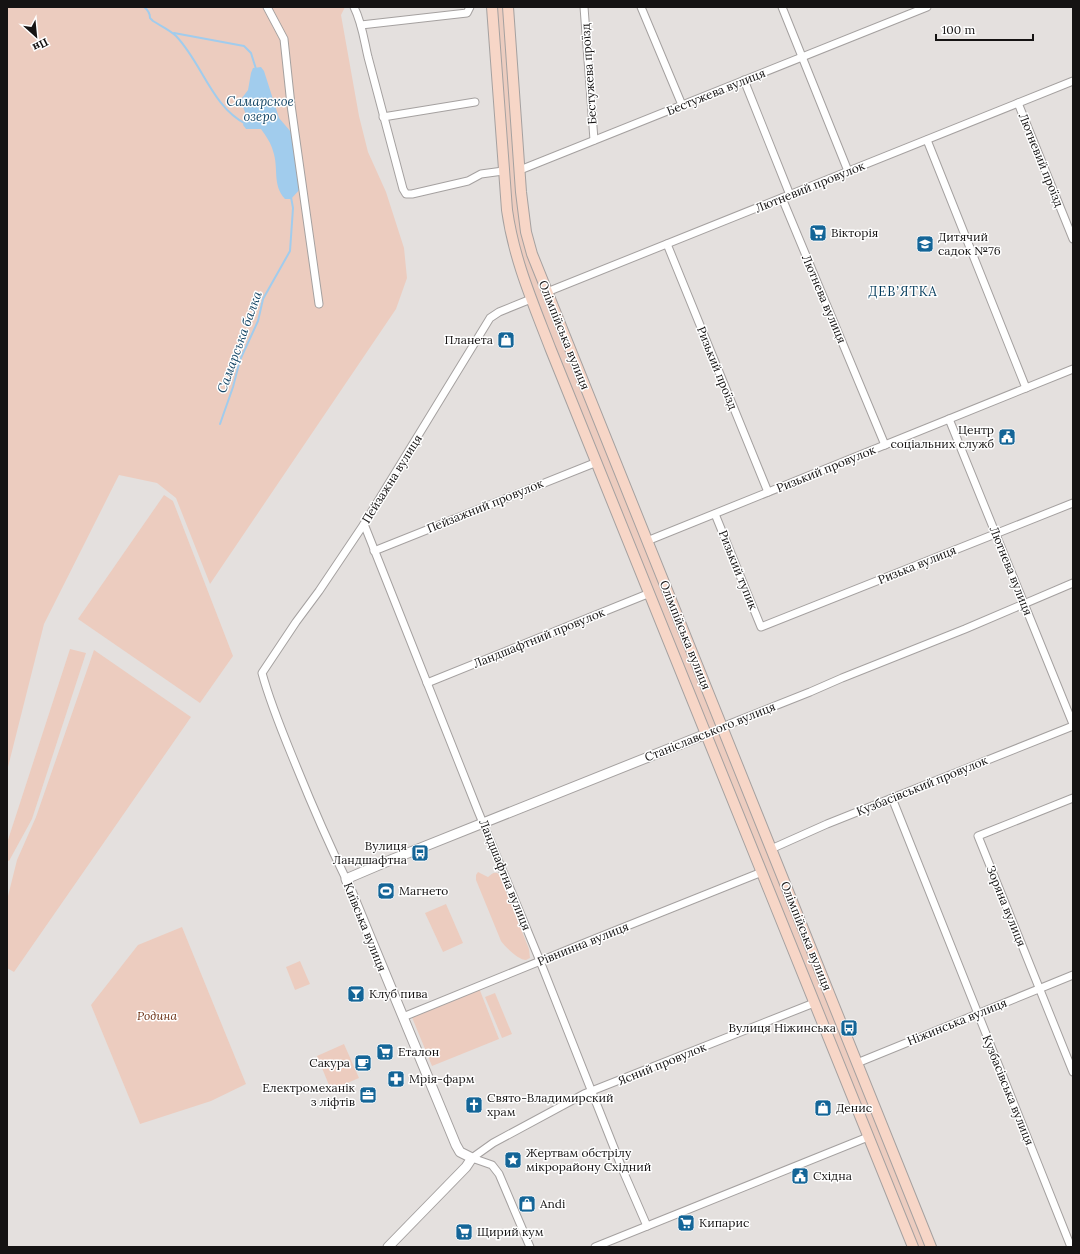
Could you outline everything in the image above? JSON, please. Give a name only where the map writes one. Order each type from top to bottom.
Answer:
[{"type":"main road","name":"Олімпійська вулиця","points":[[492,7],[503,171],[510,234],[516,258],[531,299],[912,1247]]},
{"type":"main road","name":"Олімпійська вулиця","points":[[508,7],[523,212],[529,243],[572,355],[931,1247]]},
{"type":"main road","name":"Бестужева вулиця","points":[[503,171],[520,170]]},
{"type":"main road","points":[[531,299],[548,292]]},
{"type":"main road","name":"Станіславського вулиця","points":[[706,734],[722,727]]},
{"type":"main road","name":"Ніжинська вулиця","points":[[840,1069],[857,1063]]},
{"type":"street","points":[[267,7],[284,39],[291,105],[319,304]]},
{"type":"street","points":[[354,7],[361,25],[383,117],[403,189],[406,194],[412,194],[468,181],[481,174],[503,171]]},
{"type":"street","points":[[361,25],[467,13],[470,7]]},
{"type":"street","name":"Бестужева проїзд","points":[[584,7],[594,140]]},
{"type":"street","points":[[641,7],[682,105]]},
{"type":"street","points":[[782,7],[848,171]]},
{"type":"street","name":"Бестужева вулиця","points":[[520,170],[927,7]]},
{"type":"street","points":[[744,80],[790,195]]},
{"type":"street","name":"Лютневий провулок","points":[[548,292],[1073,81]]},
{"type":"street","points":[[383,117],[475,102]]},
{"type":"street","name":"Лютневий проїзд","points":[[1018,103],[1073,239]]},
{"type":"street","points":[[927,140],[1026,388]]},
{"type":"street","name":"Лютнева вулиця","points":[[782,198],[885,445]]},
{"type":"street","name":"Ризький проїзд","points":[[667,244],[768,492]]},
{"type":"street","name":"Пейзажна вулиця","points":[[262,673],[364,524],[490,318],[500,312],[531,299]]},
{"type":"street","name":"Ризький провулок","points":[[647,542],[1073,369]]},
{"type":"street","name":"Лютнева вулиця","points":[[949,419],[1073,725]]},
{"type":"street","name":"Пейзажний провулок","points":[[374,551],[597,462]]},
{"type":"street","name":"Ризька вулиця","points":[[761,627],[1073,503]]},
{"type":"street","name":"Ризький тупик","points":[[715,514],[761,627]]},
{"type":"street","name":"Ландшафтна вулиця","points":[[364,524],[626,1178],[647,1226]]},
{"type":"street","name":"Станіславського вулиця","points":[[722,727],[965,629],[1073,583]]},
{"type":"street","name":"Ландшафтний провулок","points":[[427,683],[650,593]]},
{"type":"street","name":"Київська вулиця","points":[[262,673],[270,702],[282,732],[321,826],[346,879],[458,1149],[460,1152],[487,1163],[496,1169],[518,1216],[530,1247]]},
{"type":"street","name":"Кузбасівський провулок","points":[[771,849],[827,824],[1073,725]]},
{"type":"street","name":"Станіславського вулиця","points":[[346,879],[706,734]]},
{"type":"street","name":"Кузбасівська вулиця","points":[[892,798],[1071,1247]]},
{"type":"street","name":"Зоряна вулиця","points":[[1073,798],[978,836],[1073,1072]]},
{"type":"street","name":"Рівнинна вулиця","points":[[403,1017],[762,872]]},
{"type":"street","name":"Ніжинська вулиця","points":[[857,1063],[1073,975]]},
{"type":"street","name":"Ясний провулок","points":[[472,1158],[505,1136],[592,1091],[814,1003]]},
{"type":"street","points":[[595,1247],[868,1137]]},
{"type":"street","points":[[388,1247],[466,1167],[472,1158]]},
{"type":"green space","points":[[7,7],[345,7],[341,15],[359,116],[368,152],[386,192],[404,248],[407,278],[396,309],[210,584],[176,498],[157,483],[119,475],[44,624],[7,771]]},
{"type":"green space","points":[[492,7],[508,7],[526,232],[931,1247],[912,1247],[515,253]]},
{"type":"green space","points":[[164,495],[173,501],[233,656],[200,703],[78,619]]},
{"type":"green space","points":[[70,649],[86,653],[32,819],[9,861],[7,860],[7,843]]},
{"type":"green space","points":[[94,650],[191,717],[14,972],[7,968],[7,900],[17,860],[36,817]]},
{"type":"green space","points":[[478,872],[488,877],[494,873],[499,874],[529,949],[530,958],[526,960],[516,956],[501,941],[476,880],[476,875]]},
{"type":"green space","points":[[446,904],[463,943],[443,952],[425,913]]},
{"type":"green space","name":"Родина","points":[[182,927],[246,1084],[211,1101],[140,1124],[91,1005],[138,945]]},
{"type":"green space","points":[[300,961],[310,984],[295,990],[286,967]]},
{"type":"green space","points":[[479,988],[499,1039],[432,1066],[411,1015]]},
{"type":"green space","points":[[495,993],[512,1034],[502,1038],[485,997]]},
{"type":"green space","points":[[344,1044],[359,1078],[331,1090],[317,1056]]},
{"type":"water","name":"Самарское озеро","points":[[261,67],[264,71],[279,118],[291,132],[301,188],[291,199],[285,199],[278,188],[275,157],[271,145],[261,129],[246,129],[243,125],[246,115],[242,104],[242,98],[248,90],[253,68]]},
{"type":"waterway","name":"Самарська балка","points":[[144,7],[147,9],[150,18],[153,21],[176,36],[185,47],[224,107],[246,124]]},
{"type":"waterway","points":[[174,33],[244,46],[251,53],[256,69]]},
{"type":"waterway","name":"Самарська балка","points":[[220,424],[233,387],[240,360],[258,321],[263,299],[290,251],[293,208],[291,197]]},
{"type":"place","name":"Вікторія","points":[[818,233]]},
{"type":"place","name":"Дитячий садок №76","points":[[925,244]]},
{"type":"place","name":"Планета","points":[[506,340]]},
{"type":"place","name":"Центр соціальних служб","points":[[1007,437]]},
{"type":"place","name":"Вулиця Ландшафтна","points":[[420,853]]},
{"type":"place","name":"Магнето","points":[[386,891]]},
{"type":"place","name":"Клуб пива","points":[[356,994]]},
{"type":"place","name":"Вулиця Ніжинська","points":[[849,1028]]},
{"type":"place","name":"Еталон","points":[[385,1052]]},
{"type":"place","name":"Сакура","points":[[363,1063]]},
{"type":"place","name":"Мрія-фарм","points":[[396,1079]]},
{"type":"place","name":"Електромеханік з ліфтів","points":[[368,1095]]},
{"type":"place","name":"Свято-Владимирский храм","points":[[474,1105]]},
{"type":"place","name":"Денис","points":[[823,1108]]},
{"type":"place","name":"Жертвам обстрілу мікрорайону Східний","points":[[513,1160]]},
{"type":"place","name":"Східна","points":[[800,1176]]},
{"type":"place","name":"Andi","points":[[527,1204]]},
{"type":"place","name":"Кипарис","points":[[686,1223]]},
{"type":"place","name":"Щирий кум","points":[[464,1232]]},
{"type":"district","name":"ДЕВ’ЯТКА","points":[[903,291]]}]
